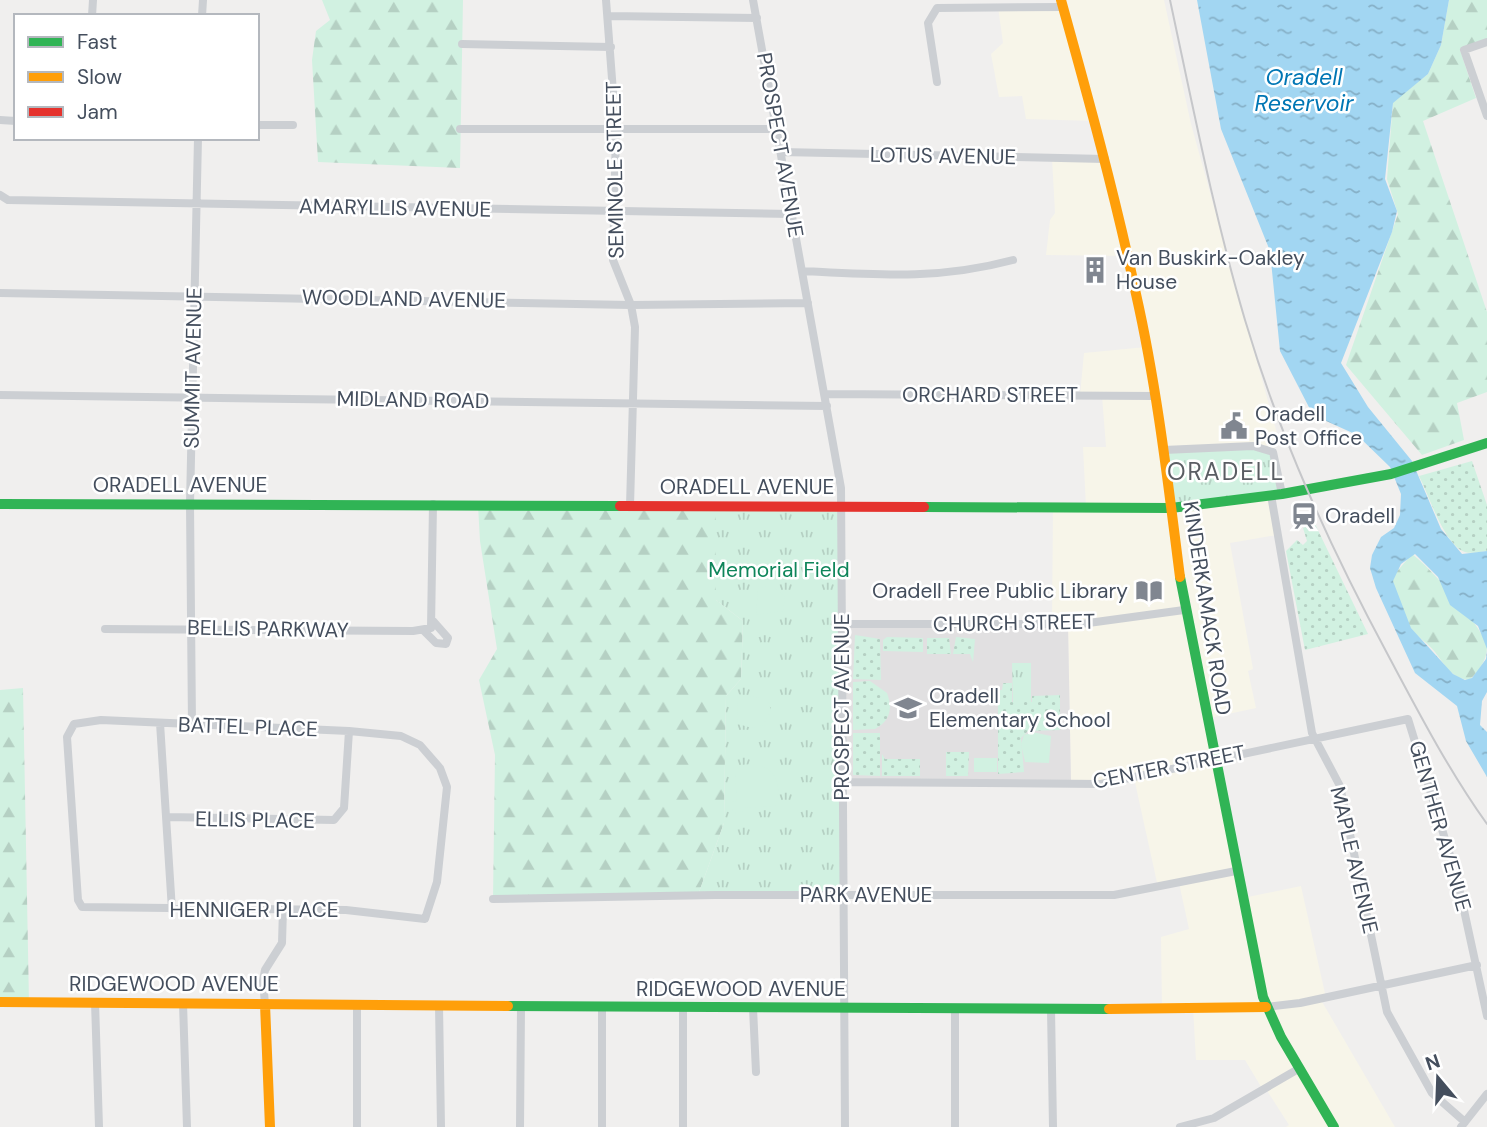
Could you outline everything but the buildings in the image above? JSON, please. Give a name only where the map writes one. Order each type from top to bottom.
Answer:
[{"type":"main road","name":"KINDERKAMACK ROAD","points":[[1062,4],[1105,159],[1128,256],[1164,450],[1184,610],[1266,1007],[1334,1127]]},
{"type":"main road","name":"ORADELL AVENUE","points":[[0,503],[1171,508],[1277,495],[1391,474],[1487,443]]},
{"type":"main road","name":"RIDGEWOOD AVENUE","points":[[0,1002],[955,1010],[1266,1007]]},
{"type":"main road","points":[[265,1004],[270,1127]]},
{"type":"street","name":"SEMINOLE STREET","points":[[606,0],[615,131],[614,260],[631,305],[635,327],[630,506]]},
{"type":"street","name":"PROSPECT AVENUE","points":[[753,0],[841,488],[842,1009],[845,1127]]},
{"type":"street","points":[[937,82],[929,23],[937,8],[1062,4]]},
{"type":"street","points":[[608,16],[757,18]]},
{"type":"street","points":[[1487,42],[1464,50],[1487,116]]},
{"type":"street","points":[[462,44],[611,47]]},
{"type":"street","points":[[259,125],[293,125]]},
{"type":"street","points":[[460,128],[615,131],[777,129]]},
{"type":"street","name":"SUMMIT AVENUE","points":[[191,724],[190,504],[194,397],[194,204],[198,140]]},
{"type":"street","name":"LOTUS AVENUE","points":[[781,152],[1105,159]]},
{"type":"street","name":"AMARYLLIS AVENUE","points":[[0,195],[8,200],[792,214]]},
{"type":"street","points":[[802,271],[925,276],[961,273],[1013,260]]},
{"type":"street","name":"WOODLAND AVENUE","points":[[0,293],[631,305],[808,303]]},
{"type":"street","name":"ORCHARD STREET","points":[[824,394],[1155,396]]},
{"type":"street","name":"MIDLAND ROAD","points":[[0,395],[827,406]]},
{"type":"street","name":"MAPLE AVENUE","points":[[1164,450],[1253,446],[1273,452],[1296,654],[1315,739],[1340,786],[1387,1012],[1427,1086],[1463,1125]]},
{"type":"street","name":"BELLIS PARKWAY","points":[[106,629],[429,626],[433,504]]},
{"type":"street","name":"CHURCH STREET","points":[[843,624],[1081,624],[1184,610]]},
{"type":"street","name":"CENTER STREET","points":[[842,782],[1101,784],[1409,719]]},
{"type":"street","name":"GENTHER AVENUE","points":[[1409,719],[1457,877],[1487,1016]]},
{"type":"street","name":"BATTEL PLACE","points":[[82,907],[78,900],[69,730],[74,724],[84,721],[191,724],[394,735],[421,745],[440,768],[447,787],[437,882],[425,919]]},
{"type":"street","points":[[160,723],[172,909]]},
{"type":"street","name":"ELLIS PLACE","points":[[166,817],[334,820],[344,808],[349,731]]},
{"type":"street","name":"PARK AVENUE","points":[[493,898],[1114,895],[1236,871]]},
{"type":"street","name":"HENNIGER PLACE","points":[[82,907],[283,909],[383,913],[425,919]]},
{"type":"street","points":[[265,1004],[265,970],[282,943],[283,909]]},
{"type":"street","name":"RIDGEWOOD AVENUE","points":[[1266,1007],[1300,1003],[1477,965]]},
{"type":"street","points":[[95,1002],[99,1127]]},
{"type":"street","points":[[183,1003],[187,1127]]},
{"type":"street","points":[[357,1004],[357,1127]]},
{"type":"street","points":[[439,1005],[441,1127]]},
{"type":"street","points":[[520,1127],[522,1007]]},
{"type":"street","points":[[602,1007],[602,1127]]},
{"type":"street","points":[[683,1008],[683,1127]]},
{"type":"street","points":[[753,1008],[757,1072]]},
{"type":"street","points":[[1051,1009],[1053,1127]]},
{"type":"street","points":[[955,1010],[955,1127]]},
{"type":"street","points":[[1180,1127],[1214,1118],[1300,1068]]},
{"type":"street","points":[[1463,1125],[1487,1094]]},
{"type":"shaded area","points":[[1061,0],[1164,0],[1191,124],[1278,437],[1273,452],[1271,495],[1277,535],[1230,543],[1253,669],[1248,671],[1256,708],[1205,719],[1243,898],[1301,886],[1326,998],[1321,1000],[1395,1127],[1286,1127],[1289,1125],[1245,1060],[1196,1060],[1193,1008],[1162,1009],[1161,937],[1189,929],[1179,883],[1158,887],[1134,778],[1071,783],[1068,625],[1052,625],[1053,507],[1086,507],[1083,447],[1106,447],[1102,396],[1080,395],[1084,353],[1146,347],[1128,256],[1046,255],[1050,220],[1055,213],[1052,158],[1104,159],[1094,121],[1026,119],[1022,96],[999,97],[991,54],[1003,43],[998,7],[1062,7]]},
{"type":"shaded area","points":[[843,624],[1068,625],[1071,783],[842,782]]},
{"type":"green space","points":[[322,0],[463,0],[460,168],[318,162],[312,60],[316,31],[330,20]]},
{"type":"green space","points":[[1449,0],[1487,0],[1487,42],[1460,50],[1476,98],[1423,121],[1487,312],[1487,392],[1457,403],[1464,440],[1422,455],[1346,365],[1398,214],[1387,179],[1393,102],[1428,74],[1441,45]]},
{"type":"green space","points":[[1253,446],[1273,452],[1282,494],[1171,508],[1164,450]]},
{"type":"green space","points":[[1472,461],[1487,505],[1487,551],[1470,553],[1457,548],[1450,540],[1419,476]]},
{"type":"green space","points":[[478,505],[716,506],[716,600],[743,621],[741,679],[726,696],[724,823],[698,895],[493,899],[495,755],[479,680],[497,649],[480,541]]},
{"type":"green space","name":"Memorial Field","points":[[716,506],[841,506],[842,895],[698,895],[724,823],[726,696],[741,679],[743,621],[716,600]]},
{"type":"green space","points":[[1315,524],[1368,634],[1305,650],[1286,551],[1297,540],[1303,545],[1307,541],[1303,528]]},
{"type":"green space","points":[[1412,554],[1455,598],[1484,638],[1487,647],[1484,661],[1469,680],[1457,677],[1449,670],[1414,632],[1401,610],[1393,576]]},
{"type":"green space","points":[[772,585],[785,597],[783,611],[756,615],[758,589]]},
{"type":"green space","points":[[855,635],[880,639],[881,680],[853,679]]},
{"type":"green space","points":[[887,637],[923,638],[923,652],[883,651],[883,640]]},
{"type":"green space","points":[[956,637],[975,639],[973,662],[970,654],[953,654]]},
{"type":"green space","points":[[927,638],[949,638],[951,654],[927,654]]},
{"type":"green space","points":[[1012,663],[1031,663],[1031,702],[1013,702]]},
{"type":"green space","points":[[870,681],[887,693],[889,714],[875,729],[853,730],[853,682]]},
{"type":"green space","points":[[1003,683],[1012,683],[1012,702],[1032,702],[1032,696],[1060,695],[1060,730],[1028,731],[1021,738],[1024,772],[998,774],[998,700],[974,701],[974,692],[1002,690]]},
{"type":"green space","points":[[23,688],[29,1002],[0,1002],[0,690]]},
{"type":"green space","points":[[737,694],[768,699],[771,711],[763,725],[752,728],[738,724]]},
{"type":"green space","points":[[1032,732],[1051,736],[1049,763],[1025,762],[1021,744],[1024,735]]},
{"type":"green space","points":[[853,733],[880,733],[880,776],[853,775]]},
{"type":"green space","points":[[946,752],[969,752],[968,776],[946,776]]},
{"type":"green space","points":[[882,754],[885,759],[920,759],[920,776],[882,776]]},
{"type":"green space","points":[[974,758],[997,758],[997,772],[974,772]]},
{"type":"green space","points":[[743,765],[761,766],[773,774],[778,788],[775,806],[743,808],[742,812],[736,814],[732,809],[732,802],[737,801],[735,769]]},
{"type":"water","name":"Oradell Reservoir","points":[[1197,0],[1449,0],[1441,45],[1428,74],[1393,103],[1385,179],[1397,211],[1392,232],[1341,363],[1368,407],[1412,461],[1441,529],[1462,554],[1487,551],[1487,649],[1478,626],[1450,605],[1438,577],[1415,554],[1401,564],[1393,581],[1411,628],[1453,674],[1465,680],[1472,678],[1486,659],[1487,651],[1487,692],[1482,701],[1480,725],[1487,732],[1487,777],[1466,741],[1457,706],[1415,673],[1376,588],[1370,568],[1372,555],[1381,537],[1394,528],[1400,515],[1401,494],[1390,467],[1357,435],[1313,415],[1280,351],[1270,251],[1221,129]]},
{"type":"railway","points":[[1170,0],[1223,241],[1259,364],[1290,449],[1326,533],[1367,614],[1435,741],[1487,824]]},
{"type":"traffic: fast","points":[[1171,508],[1282,494],[1391,474],[1487,443]]},
{"type":"traffic: fast","points":[[0,504],[620,506]]},
{"type":"traffic: fast","points":[[924,507],[1171,508]]},
{"type":"traffic: fast","points":[[1180,577],[1263,997],[1281,1037],[1334,1127]]},
{"type":"traffic: fast","points":[[508,1006],[1109,1009]]},
{"type":"traffic: slow","points":[[1061,0],[1110,183],[1143,329],[1161,435],[1180,577]]},
{"type":"traffic: slow","points":[[0,1002],[508,1006]]},
{"type":"traffic: slow","points":[[265,1004],[270,1127]]},
{"type":"traffic: slow","points":[[1109,1009],[1266,1007]]},
{"type":"traffic: jam","points":[[620,506],[924,507]]},
{"type":"place","name":"Van Buskirk-Oakley House","points":[[1095,270]]},
{"type":"place","name":"Oradell Post Office","points":[[1234,426]]},
{"type":"place","name":"Oradell","points":[[1304,516]]},
{"type":"place","name":"Oradell Free Public Library","points":[[1149,591]]},
{"type":"place","name":"Oradell Elementary School","points":[[908,708]]},
{"type":"district","name":"ORADELL","points":[[1226,471]]}]
